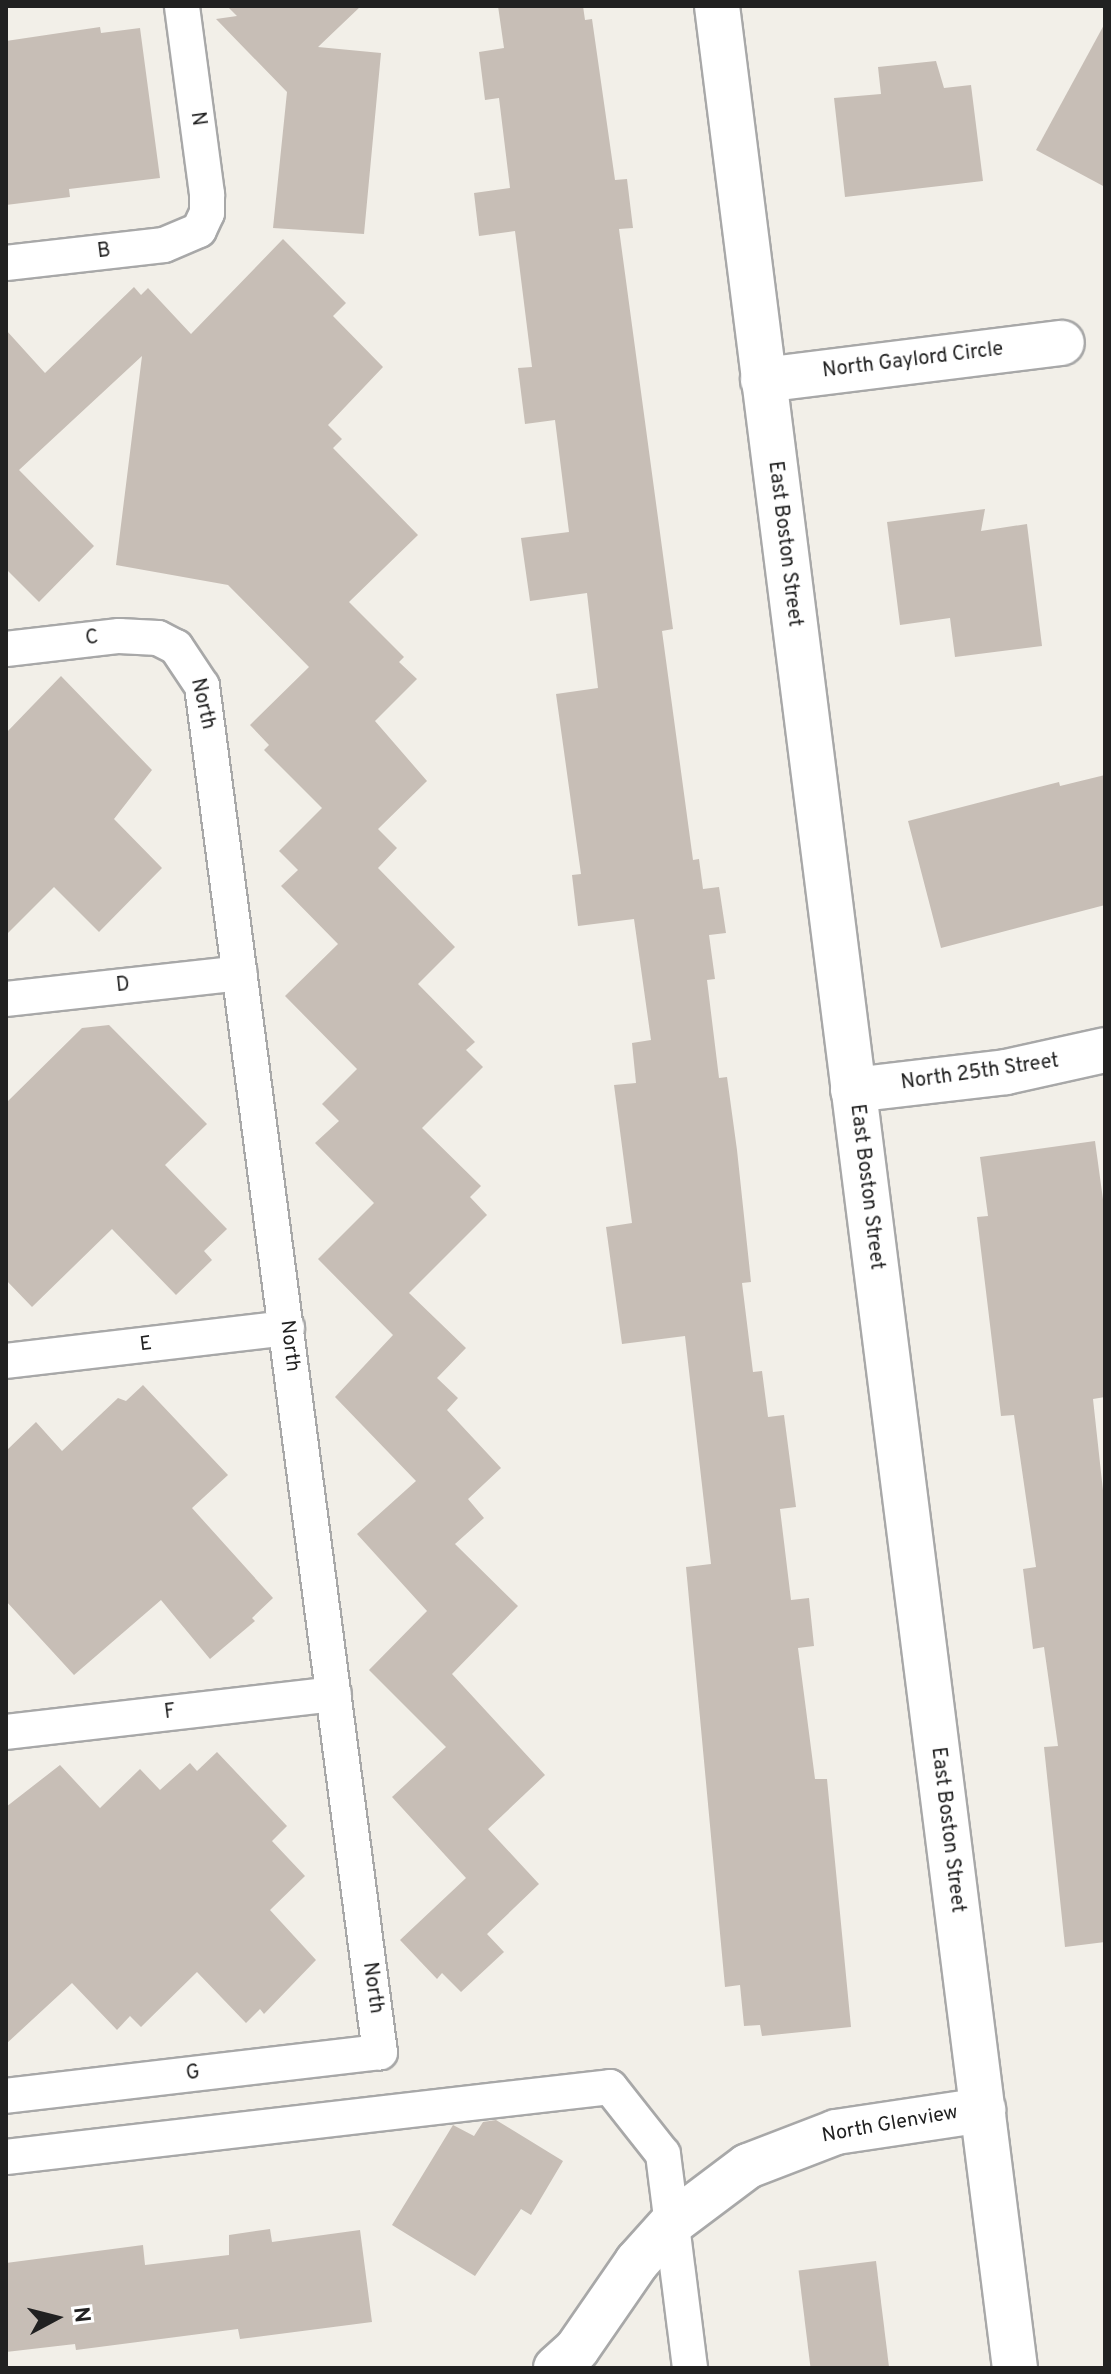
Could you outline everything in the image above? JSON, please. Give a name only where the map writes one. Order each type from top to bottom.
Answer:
[{"type":"street","name":"East Boston Street","points":[[717,6],[1015,2368]]},
{"type":"street","name":"North Gaylord Circle","points":[[763,380],[1062,343]]},
{"type":"street","name":"North 25th Street","points":[[853,1090],[1006,1072],[1105,1050]]},
{"type":"street","name":"North Glenview","points":[[556,2368],[577,2349],[637,2262],[672,2223],[748,2166],[792,2145],[884,2123],[983,2110]]},
{"type":"lane","name":"N","points":[[182,6],[207,194],[207,213],[199,230]]},
{"type":"lane","name":"B","points":[[6,263],[164,245],[199,230]]},
{"type":"lane","name":"C","points":[[6,649],[139,635],[176,647]]},
{"type":"lane","name":"North","points":[[176,647],[192,665],[206,707],[380,2052]]},
{"type":"lane","name":"D","points":[[6,999],[240,973]]},
{"type":"lane","name":"E","points":[[6,1361],[287,1328]]},
{"type":"lane","name":"F","points":[[6,1732],[334,1694]]},
{"type":"lane","name":"G","points":[[6,2096],[380,2052]]},
{"type":"lane","points":[[6,2157],[610,2087],[663,2154],[690,2368]]},
{"type":"building","points":[[227,6],[361,6],[318,47],[381,53],[364,234],[273,228],[287,92],[216,19],[237,16]]},
{"type":"building","points":[[498,6],[583,6],[585,20],[592,19],[615,180],[627,179],[633,228],[619,229],[673,629],[662,631],[693,860],[699,859],[703,889],[719,887],[726,933],[709,935],[715,979],[707,980],[719,1078],[727,1077],[737,1150],[751,1282],[742,1283],[753,1372],[762,1371],[768,1417],[784,1415],[796,1507],[780,1509],[791,1600],[809,1598],[814,1646],[798,1648],[815,1779],[827,1779],[851,2027],[762,2036],[760,2025],[744,2026],[740,1985],[725,1987],[686,1567],[711,1564],[685,1336],[622,1344],[606,1227],[632,1223],[614,1085],[636,1083],[632,1043],[651,1040],[634,919],[578,926],[572,875],[581,874],[556,694],[598,688],[587,593],[530,601],[521,538],[569,532],[555,420],[525,424],[518,368],[532,367],[515,231],[479,236],[474,193],[510,188],[499,98],[485,100],[479,52],[504,48]]},
{"type":"building","points":[[1105,23],[1105,187],[1036,150]]},
{"type":"building","points":[[100,27],[101,33],[140,28],[160,178],[69,189],[70,197],[6,205],[6,41]]},
{"type":"building","points":[[936,61],[944,88],[971,85],[983,181],[845,197],[834,98],[881,94],[878,67]]},
{"type":"building","points":[[283,239],[346,303],[333,316],[383,367],[328,425],[342,439],[333,448],[418,535],[349,602],[404,657],[399,662],[417,679],[375,721],[427,781],[378,829],[397,848],[378,868],[455,947],[418,984],[475,1042],[466,1050],[483,1067],[422,1128],[481,1186],[470,1197],[487,1215],[409,1293],[466,1348],[437,1378],[458,1398],[447,1410],[501,1468],[468,1499],[484,1518],[455,1544],[518,1606],[452,1674],[545,1775],[488,1829],[539,1884],[487,1934],[504,1952],[461,1992],[442,1973],[437,1979],[400,1940],[466,1878],[392,1797],[446,1747],[369,1670],[427,1611],[357,1534],[416,1481],[335,1397],[393,1335],[318,1259],[374,1203],[315,1143],[339,1121],[322,1104],[357,1069],[285,996],[338,944],[281,886],[298,870],[279,851],[322,808],[264,750],[269,745],[250,725],[309,667],[228,585],[116,565],[142,356],[19,470],[94,546],[39,602],[6,569],[6,330],[45,373],[134,287],[141,295],[148,288],[191,334]]},
{"type":"building","points":[[985,509],[981,531],[1027,524],[1042,646],[955,657],[950,618],[900,625],[887,522]]},
{"type":"building","points":[[61,676],[152,770],[114,819],[162,868],[99,932],[54,887],[6,935],[6,733]]},
{"type":"building","points":[[1105,775],[1105,905],[941,948],[908,821],[1059,782],[1060,786]]},
{"type":"building","points":[[109,1025],[207,1124],[165,1165],[227,1229],[204,1251],[212,1260],[176,1295],[112,1229],[32,1307],[6,1280],[6,1103],[82,1028]]},
{"type":"building","points":[[1095,1141],[1105,1214],[1105,1397],[1093,1399],[1105,1509],[1105,1942],[1065,1947],[1044,1747],[1058,1746],[1044,1647],[1033,1649],[1023,1569],[1036,1567],[1014,1415],[1001,1416],[977,1217],[988,1216],[980,1157]]},
{"type":"building","points":[[143,1385],[228,1475],[192,1508],[273,1598],[252,1618],[255,1621],[210,1659],[161,1600],[74,1675],[6,1601],[6,1451],[36,1422],[62,1451],[118,1398],[126,1401]]},
{"type":"building","points":[[217,1752],[287,1826],[272,1841],[305,1876],[270,1910],[316,1960],[264,2014],[260,2009],[246,2023],[197,1972],[141,2027],[130,2016],[117,2030],[72,1983],[6,2044],[6,1807],[60,1765],[100,1808],[140,1769],[160,1790],[190,1763],[197,1771]]},
{"type":"building","points":[[496,2120],[563,2161],[531,2215],[521,2209],[475,2276],[392,2225],[453,2125],[474,2136],[483,2122]]},
{"type":"building","points":[[270,2229],[272,2242],[360,2230],[372,2322],[240,2339],[238,2329],[76,2350],[75,2344],[6,2352],[6,2263],[143,2245],[145,2265],[229,2255],[229,2235]]},
{"type":"building","points":[[876,2261],[889,2368],[811,2368],[799,2271]]}]
